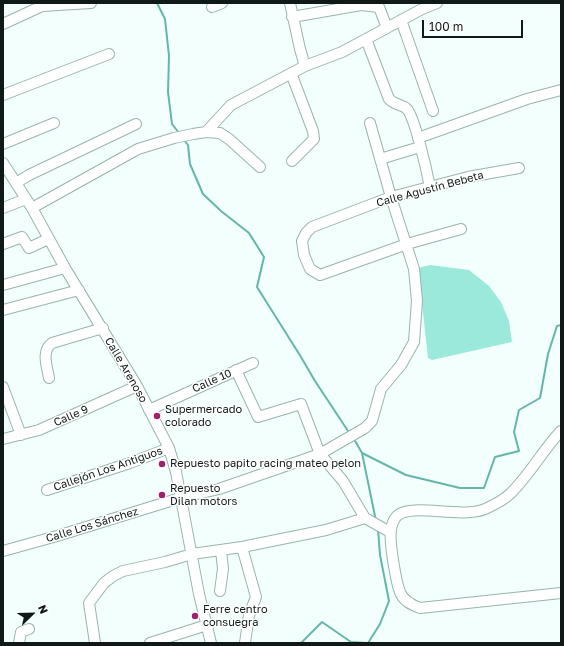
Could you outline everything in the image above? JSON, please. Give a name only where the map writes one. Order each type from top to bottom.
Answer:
[{"type":"street","points":[[3,24],[40,5],[91,3]]},
{"type":"street","points":[[290,3],[292,17],[305,66]]},
{"type":"street","points":[[206,132],[231,104],[305,66],[342,52],[401,20],[421,6],[438,3]]},
{"type":"street","points":[[292,17],[361,5],[379,8],[387,28]]},
{"type":"street","points":[[401,20],[433,111]]},
{"type":"street","points":[[366,39],[389,99],[394,104],[404,106],[408,110],[419,142],[430,187]]},
{"type":"street","points":[[3,95],[109,54]]},
{"type":"street","points":[[291,73],[313,131],[314,139],[292,161]]},
{"type":"street","points":[[380,159],[527,99],[561,90]]},
{"type":"street","points":[[3,144],[54,123]]},
{"type":"street","points":[[370,123],[390,197],[407,244]]},
{"type":"street","points":[[16,184],[28,175],[136,124]]},
{"type":"street","points":[[3,208],[29,204],[138,149],[193,134],[206,132],[220,134],[229,139],[260,167]]},
{"type":"street","name":"Calle Arenoso","points":[[3,163],[137,386],[169,448],[176,472],[180,498],[211,643]]},
{"type":"street","name":"Calle Agustín Bebeta","points":[[461,229],[407,244],[320,274],[310,269],[304,255],[302,241],[306,233],[312,227],[390,197],[468,177],[519,168]]},
{"type":"street","points":[[3,244],[22,237],[29,248],[48,239]]},
{"type":"street","name":"Calle Los Sánchez","points":[[3,551],[180,498],[220,489],[320,454],[338,445],[365,428],[372,421],[381,389],[401,365],[414,342],[417,301],[414,269],[407,244]]},
{"type":"street","points":[[3,285],[65,268]]},
{"type":"street","points":[[3,310],[79,290]]},
{"type":"street","points":[[49,378],[45,352],[48,346],[52,343],[103,328]]},
{"type":"street","name":"Calle 10","points":[[149,410],[253,363]]},
{"type":"street","points":[[236,370],[258,417],[301,404],[320,454],[342,481],[367,519],[387,530]]},
{"type":"street","name":"Calle 9","points":[[3,439],[39,430],[137,386]]},
{"type":"street","points":[[3,387],[20,435]]},
{"type":"street","points":[[561,431],[511,493],[500,501],[484,509],[473,512],[463,513],[415,510],[407,512],[398,515],[387,530],[400,593],[411,605],[420,608],[561,593]]},
{"type":"street","name":"Callejón Los Antiguos","points":[[47,490],[130,463],[169,448]]},
{"type":"street","points":[[95,643],[89,604],[104,583],[123,571],[165,562],[192,554],[242,547],[326,530],[367,519]]},
{"type":"street","points":[[242,547],[256,597],[249,615],[245,643]]},
{"type":"street","points":[[220,591],[223,569],[221,550]]},
{"type":"street","points":[[150,643],[207,625]]},
{"type":"street","points":[[19,643],[21,632],[29,629]]},
{"type":"green space","points":[[430,265],[469,270],[489,286],[501,302],[509,321],[512,342],[432,360],[428,358],[418,268]]},
{"type":"waterway","points":[[157,3],[165,19],[169,56],[168,92],[172,124],[179,133]]},
{"type":"waterway","points":[[184,140],[188,145],[190,164],[203,194],[221,211],[249,233],[264,257],[257,287],[315,381],[350,434]]},
{"type":"waterway","points":[[362,453],[406,475],[460,488],[484,488],[495,457],[519,451],[514,432],[519,410],[540,398],[548,354],[557,326],[561,325]]},
{"type":"waterway","points":[[354,439],[362,453],[376,521]]},
{"type":"waterway","points":[[301,643],[322,622],[351,642],[368,643],[380,624],[389,601],[380,555],[378,529]]},
{"type":"place","name":"Supermercado colorado","points":[[157,416]]},
{"type":"place","name":"Repuesto papito racing mateo pelon","points":[[162,464]]},
{"type":"place","name":"Repuesto Dilan motors","points":[[162,495]]},
{"type":"place","name":"Ferre centro consuegra","points":[[195,616]]}]
